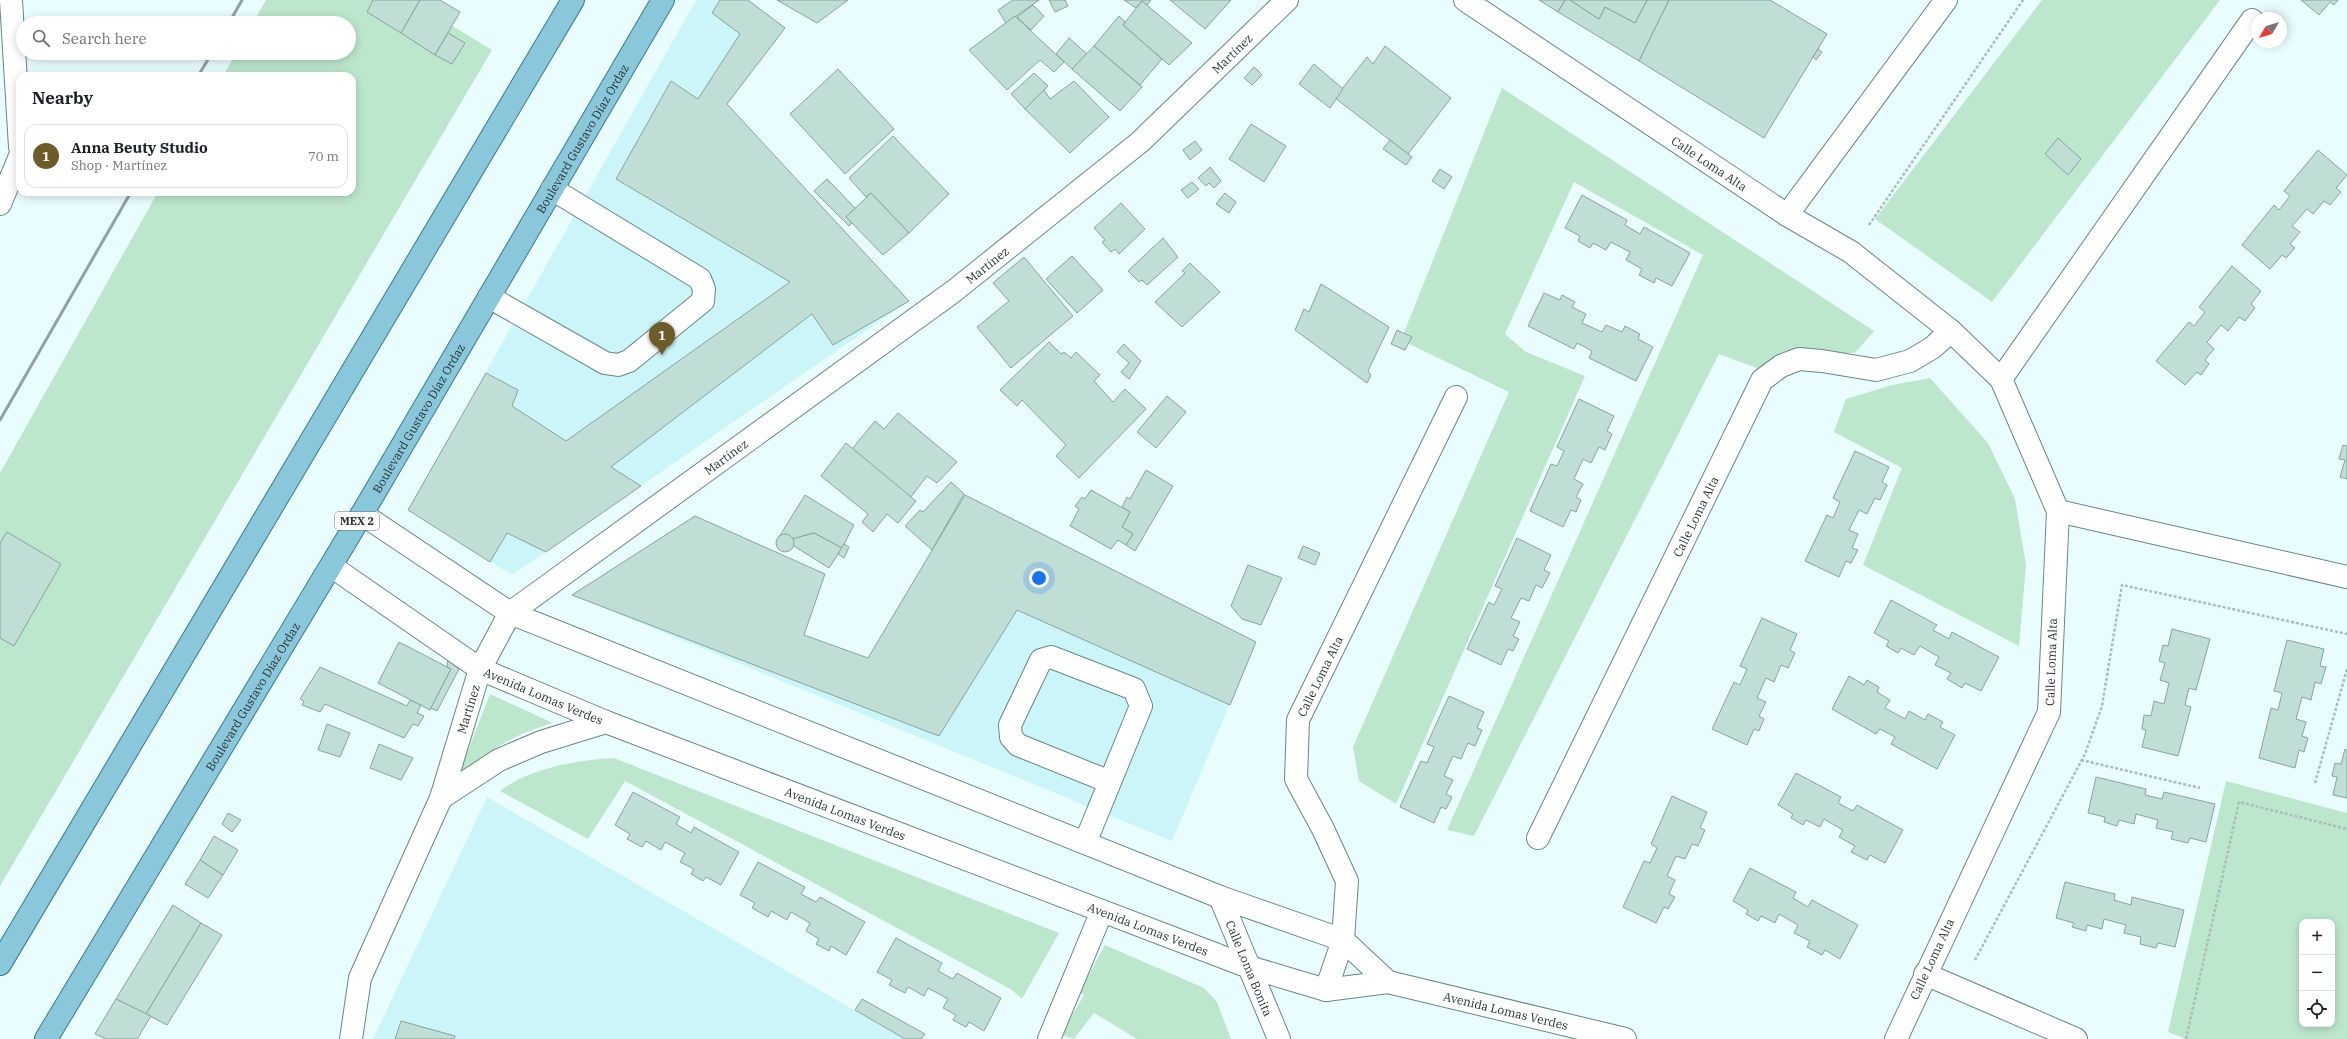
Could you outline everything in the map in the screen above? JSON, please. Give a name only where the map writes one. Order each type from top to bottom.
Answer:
[{"type":"main road","points":[[0,964],[573,0]]},
{"type":"main road","name":"Boulevard Gustavo Díaz Ordaz","points":[[46,1039],[362,514],[663,0]]},
{"type":"street","points":[[11,0],[16,82]]},
{"type":"street","name":"Martínez","points":[[351,1039],[360,978],[442,798],[480,669],[510,613],[954,291],[1140,142],[1287,0]]},
{"type":"street","name":"Calle Loma Alta","points":[[1465,0],[1787,214],[1851,252],[1951,331],[2001,380],[2058,510],[2050,712],[1925,974],[1896,1039]]},
{"type":"street","points":[[1787,214],[1946,0]]},
{"type":"street","points":[[2001,380],[2251,21]]},
{"type":"street","points":[[0,204],[16,166]]},
{"type":"street","points":[[489,297],[605,363],[618,365],[629,360],[703,301],[704,289],[700,279],[552,189]]},
{"type":"street","name":"Calle Loma Alta","points":[[1538,838],[1762,380],[1781,366],[1799,359],[1822,361],[1876,370],[1910,361],[1932,348],[1951,331]]},
{"type":"street","name":"Calle Loma Alta","points":[[1326,990],[1343,940],[1348,881],[1323,829],[1296,779],[1298,720],[1456,397]]},
{"type":"street","points":[[2058,510],[2347,577]]},
{"type":"street","name":"Avenida Lomas Verdes","points":[[362,514],[510,613],[1220,897],[1343,940],[1388,982]]},
{"type":"street","name":"Avenida Lomas Verdes","points":[[331,566],[480,669],[606,722],[1249,967],[1326,990],[1388,982],[1625,1039]]},
{"type":"street","points":[[1085,843],[1110,782],[1141,706],[1139,697],[1134,689],[1052,657],[1041,660],[1010,725],[1011,737],[1018,745],[1110,782]]},
{"type":"street","points":[[442,798],[500,760],[541,742],[606,722]]},
{"type":"street","name":"Calle Loma Bonita","points":[[1220,897],[1279,1039]]},
{"type":"street","points":[[1048,1039],[1102,910]]},
{"type":"street","points":[[1925,974],[2076,1039]]},
{"type":"path","points":[[1851,252],[2022,0]]},
{"type":"path","points":[[1960,988],[2081,760],[2102,706],[2122,585],[2347,634]]},
{"type":"path","points":[[2315,783],[2347,669]]},
{"type":"path","points":[[2081,760],[2200,788]]},
{"type":"path","points":[[2186,1039],[2239,802],[2347,829]]},
{"type":"shaded area","points":[[696,0],[748,0],[785,28],[727,104],[909,301],[512,575],[408,510]]},
{"type":"shaded area","points":[[965,495],[1256,642],[1172,841],[572,595],[695,516],[804,635],[868,658]]},
{"type":"shaded area","points":[[487,797],[904,1039],[373,1039]]},
{"type":"green space","points":[[266,0],[410,0],[492,50],[0,886],[0,473],[156,196],[356,196],[356,72],[225,72],[232,60],[356,60],[356,16],[257,16]]},
{"type":"green space","points":[[2042,0],[2220,0],[1992,302],[1875,219]]},
{"type":"green space","points":[[1502,88],[1874,331],[1855,353],[1809,353],[1770,373],[1719,354],[1474,836],[1447,830],[1703,255],[1574,182],[1505,334],[1526,352],[1585,376],[1396,804],[1359,781],[1353,747],[1509,392],[1401,340]]},
{"type":"green space","points":[[1930,378],[1988,443],[2015,499],[2026,565],[2019,646],[1863,565],[1902,468],[1834,432],[1846,399],[1892,385]]},
{"type":"green space","points":[[490,694],[553,723],[524,733],[502,745],[481,759],[457,779]]},
{"type":"green space","points":[[614,758],[1059,933],[1022,999],[1012,990],[625,781],[588,839],[500,791],[525,776],[539,771],[570,763]]},
{"type":"green space","points":[[2226,781],[2347,813],[2347,1039],[2186,1039],[2168,1032]]},
{"type":"green space","points":[[1105,945],[1204,988],[1217,1002],[1231,1039],[1137,1039],[1094,1013],[1074,1039],[1061,1035],[1084,995],[1079,992]]},
{"type":"building","points":[[373,0],[420,0],[401,33],[367,12]]},
{"type":"building","points":[[420,0],[440,0],[460,12],[435,55],[401,33]]},
{"type":"building","points":[[720,0],[748,0],[785,28],[727,104],[909,301],[833,345],[812,314],[611,467],[641,486],[546,552],[507,533],[490,562],[408,510],[486,373],[518,390],[512,406],[566,441],[790,282],[616,179],[671,81],[698,99],[740,34],[712,13]]},
{"type":"building","points":[[777,0],[848,0],[817,23]]},
{"type":"building","points":[[1013,0],[1039,0],[1006,23],[998,10]]},
{"type":"building","points":[[1049,0],[1065,0],[1068,6],[1055,12]]},
{"type":"building","points":[[1124,0],[1151,0],[1147,5],[1142,1],[1136,8]]},
{"type":"building","points":[[1170,0],[1231,0],[1205,29]]},
{"type":"building","points":[[1539,0],[1565,0],[1558,12]]},
{"type":"building","points":[[1565,0],[1570,0],[1599,19],[1605,7],[1635,23],[1647,0],[1669,0],[1639,61],[1558,12]]},
{"type":"building","points":[[1570,0],[1647,0],[1635,23],[1605,7],[1599,19]]},
{"type":"building","points":[[1669,0],[1770,0],[1827,34],[1764,138],[1639,61]]},
{"type":"building","points":[[2301,0],[2338,0],[2334,5],[2330,2],[2319,15]]},
{"type":"building","points":[[1142,1],[1192,43],[1169,65],[1123,25]]},
{"type":"building","points":[[1033,5],[1044,16],[1031,30],[1017,17]]},
{"type":"building","points":[[1015,16],[1064,62],[1054,72],[1040,60],[1007,90],[969,50]]},
{"type":"building","points":[[1119,16],[1125,22],[1123,25],[1162,59],[1140,85],[1094,46]]},
{"type":"building","points":[[448,33],[465,43],[452,64],[435,55]]},
{"type":"building","points":[[1069,38],[1087,54],[1072,69],[1056,54]]},
{"type":"building","points":[[1094,46],[1142,87],[1120,111],[1072,69]]},
{"type":"building","points":[[1385,46],[1451,98],[1408,154],[1335,98],[1367,57],[1373,64]]},
{"type":"building","points":[[1818,49],[1822,52],[1816,60],[1813,57]]},
{"type":"building","points":[[1314,64],[1343,89],[1330,108],[1299,84]]},
{"type":"building","points":[[1254,67],[1262,75],[1252,85],[1244,78]]},
{"type":"building","points":[[838,69],[894,129],[845,174],[790,114]]},
{"type":"building","points":[[1034,73],[1048,86],[1025,109],[1011,94]]},
{"type":"building","points":[[1074,81],[1109,117],[1070,153],[1025,109],[1044,90],[1050,99]]},
{"type":"building","points":[[1251,124],[1286,146],[1264,182],[1229,159]]},
{"type":"building","points":[[893,136],[949,194],[909,233],[871,193],[866,197],[849,178]]},
{"type":"building","points":[[2058,138],[2081,159],[2068,175],[2045,154]]},
{"type":"building","points":[[1390,140],[1412,157],[1406,165],[1383,149]]},
{"type":"building","points":[[1195,141],[1202,150],[1190,160],[1183,150]]},
{"type":"building","points":[[2318,150],[2347,175],[2336,188],[2341,192],[2330,205],[2324,201],[2313,214],[2307,209],[2292,226],[2300,232],[2290,244],[2295,248],[2286,258],[2282,255],[2270,269],[2242,245],[2274,205],[2279,210],[2290,196],[2284,191]]},
{"type":"building","points":[[1210,167],[1221,181],[1214,188],[1209,183],[1206,186],[1198,178]]},
{"type":"building","points":[[1440,169],[1452,177],[1444,189],[1432,181]]},
{"type":"building","points":[[827,179],[855,208],[846,217],[852,223],[849,226],[814,191]]},
{"type":"building","points":[[1192,182],[1199,189],[1188,198],[1181,190]]},
{"type":"building","points":[[871,193],[909,233],[883,255],[846,217]]},
{"type":"building","points":[[1225,193],[1236,202],[1229,213],[1216,204]]},
{"type":"building","points":[[1582,195],[1627,220],[1625,225],[1640,234],[1644,227],[1690,253],[1672,286],[1656,278],[1654,283],[1639,275],[1642,269],[1626,260],[1630,252],[1611,242],[1606,250],[1593,243],[1590,248],[1578,241],[1580,236],[1565,228]]},
{"type":"building","points":[[1121,203],[1145,229],[1119,254],[1115,249],[1111,252],[1102,242],[1105,240],[1094,228]]},
{"type":"building","points":[[1163,238],[1178,257],[1147,285],[1142,280],[1139,282],[1128,271]]},
{"type":"building","points":[[1072,256],[1103,290],[1077,313],[1046,279]]},
{"type":"building","points":[[1024,257],[1073,316],[1011,368],[977,327],[1009,301],[993,283]]},
{"type":"building","points":[[1190,263],[1220,292],[1182,327],[1155,302],[1185,273],[1182,271]]},
{"type":"building","points":[[2232,266],[2261,291],[2251,304],[2255,308],[2245,321],[2239,317],[2228,331],[2221,325],[2207,342],[2214,349],[2205,360],[2209,364],[2201,375],[2197,372],[2185,385],[2156,361],[2189,322],[2194,326],[2205,312],[2199,307]]},
{"type":"building","points":[[1321,284],[1389,327],[1368,371],[1371,375],[1367,383],[1295,330],[1304,309],[1309,312]]},
{"type":"building","points":[[1544,293],[1560,300],[1562,295],[1575,302],[1572,307],[1586,314],[1582,323],[1602,332],[1606,325],[1622,332],[1625,326],[1640,334],[1638,339],[1653,347],[1636,381],[1589,358],[1592,351],[1577,343],[1574,349],[1528,326]]},
{"type":"building","points":[[1397,330],[1412,337],[1405,350],[1391,344]]},
{"type":"building","points":[[1049,342],[1061,354],[1064,352],[1071,358],[1076,352],[1100,375],[1094,381],[1113,402],[1125,389],[1146,409],[1079,478],[1056,456],[1066,445],[1022,400],[1017,406],[1000,390]]},
{"type":"building","points":[[1124,344],[1141,361],[1129,379],[1121,372],[1129,363],[1117,352]]},
{"type":"building","points":[[1167,396],[1186,412],[1156,448],[1137,432]]},
{"type":"building","points":[[1579,399],[1614,416],[1607,431],[1612,434],[1605,450],[1599,447],[1591,463],[1583,459],[1574,479],[1583,484],[1576,497],[1581,500],[1576,512],[1571,510],[1563,527],[1530,511],[1551,464],[1557,466],[1564,451],[1557,447]]},
{"type":"building","points":[[898,413],[957,462],[937,483],[927,476],[910,498],[852,449],[875,421],[884,429]]},
{"type":"building","points":[[846,443],[916,501],[898,523],[887,514],[873,532],[862,522],[868,514],[821,476]]},
{"type":"building","points":[[2343,445],[2347,446],[2347,479],[2340,477],[2345,460],[2339,459]]},
{"type":"building","points":[[1855,451],[1889,467],[1882,482],[1887,485],[1880,500],[1875,498],[1867,514],[1859,510],[1849,530],[1858,534],[1852,548],[1858,550],[1851,563],[1846,561],[1839,577],[1805,561],[1827,515],[1833,518],[1840,502],[1833,498]]},
{"type":"building","points":[[1146,470],[1173,486],[1135,551],[1126,545],[1133,534],[1122,527],[1130,512],[1122,507],[1127,497],[1130,499]]},
{"type":"building","points":[[951,482],[964,494],[932,550],[905,526],[920,510],[923,512]]},
{"type":"building","points":[[1091,490],[1130,512],[1122,527],[1133,534],[1126,545],[1118,540],[1111,549],[1070,526],[1079,509],[1075,506],[1082,497],[1085,499]]},
{"type":"building","points":[[805,495],[854,525],[842,548],[814,533],[793,539],[786,534],[779,537]]},
{"type":"building","points":[[965,495],[1256,642],[1230,705],[1017,610],[939,736],[572,595],[695,516],[825,574],[804,635],[868,658]]},
{"type":"building","points":[[7,532],[61,564],[14,646],[0,638],[0,543]]},
{"type":"building","points":[[814,533],[842,548],[829,568],[794,546],[792,539]]},
{"type":"building","points":[[785,534],[791,537],[794,543],[791,549],[785,552],[779,549],[776,543],[779,537]]},
{"type":"building","points":[[1517,538],[1551,555],[1544,570],[1550,573],[1542,588],[1536,585],[1529,601],[1521,598],[1511,618],[1520,622],[1513,636],[1519,639],[1513,651],[1508,649],[1501,665],[1467,649],[1489,602],[1494,605],[1502,589],[1495,586]]},
{"type":"building","points":[[844,544],[849,547],[844,558],[838,554]]},
{"type":"building","points":[[1303,546],[1320,553],[1315,565],[1298,558]]},
{"type":"building","points":[[1248,565],[1282,578],[1261,625],[1242,619],[1231,606]]},
{"type":"building","points":[[1891,600],[1937,625],[1933,630],[1949,639],[1952,632],[1999,657],[1981,691],[1965,683],[1962,688],[1947,679],[1951,673],[1935,665],[1939,657],[1920,646],[1914,655],[1901,648],[1898,653],[1886,646],[1889,641],[1874,633]]},
{"type":"building","points":[[1762,618],[1797,634],[1790,650],[1795,653],[1788,668],[1781,665],[1774,682],[1766,678],[1757,698],[1766,702],[1759,716],[1764,719],[1759,731],[1754,729],[1747,745],[1712,729],[1734,682],[1740,685],[1747,669],[1740,666]]},
{"type":"building","points":[[2172,629],[2210,639],[2196,690],[2189,688],[2185,705],[2191,707],[2178,756],[2142,747],[2146,730],[2142,729],[2144,715],[2151,716],[2154,701],[2164,704],[2169,683],[2160,680],[2165,663],[2159,661],[2163,645],[2168,646]]},
{"type":"building","points":[[2287,640],[2324,649],[2320,666],[2326,667],[2321,684],[2315,682],[2311,700],[2302,697],[2296,719],[2306,722],[2302,736],[2308,738],[2304,752],[2299,750],[2295,768],[2259,758],[2271,708],[2278,710],[2282,693],[2274,691]]},
{"type":"building","points":[[399,642],[451,669],[430,710],[378,683]]},
{"type":"building","points":[[448,660],[459,669],[437,711],[431,708],[451,669],[447,667]]},
{"type":"building","points":[[320,667],[407,706],[410,700],[421,705],[417,713],[424,716],[418,726],[413,724],[404,738],[325,704],[320,712],[302,705],[304,701],[300,699]]},
{"type":"building","points":[[1849,676],[1864,685],[1867,680],[1879,687],[1877,692],[1890,700],[1885,708],[1905,719],[1909,711],[1925,720],[1928,714],[1943,722],[1940,727],[1955,735],[1937,769],[1891,744],[1895,737],[1880,729],[1876,734],[1832,709]]},
{"type":"building","points":[[1449,696],[1484,712],[1477,728],[1482,730],[1475,746],[1468,743],[1461,759],[1453,756],[1444,776],[1453,780],[1446,794],[1452,797],[1446,809],[1441,807],[1434,823],[1400,807],[1421,761],[1427,763],[1434,747],[1427,744]]},
{"type":"building","points":[[327,724],[350,733],[340,757],[318,750]]},
{"type":"building","points":[[379,744],[413,758],[401,780],[370,768]]},
{"type":"building","points":[[2345,749],[2347,750],[2347,798],[2333,795],[2337,777],[2332,776],[2335,763],[2341,764]]},
{"type":"building","points":[[1796,773],[1841,797],[1838,803],[1853,811],[1857,805],[1903,830],[1885,863],[1870,855],[1867,860],[1851,852],[1855,846],[1839,837],[1843,830],[1824,819],[1820,827],[1806,820],[1803,825],[1791,818],[1793,814],[1778,805]]},
{"type":"building","points":[[2096,777],[2146,789],[2145,795],[2162,799],[2164,792],[2215,804],[2206,842],[2190,838],[2188,843],[2171,839],[2173,832],[2156,828],[2158,820],[2136,814],[2134,824],[2119,820],[2117,826],[2104,822],[2105,817],[2088,813]]},
{"type":"building","points":[[633,792],[680,817],[676,824],[691,833],[694,827],[739,852],[721,885],[706,877],[703,881],[691,874],[694,869],[680,862],[685,853],[665,842],[661,850],[646,841],[642,847],[627,839],[630,834],[615,825]]},
{"type":"building","points":[[1672,796],[1707,812],[1700,828],[1705,830],[1698,846],[1692,844],[1685,859],[1676,856],[1667,876],[1675,880],[1669,894],[1675,897],[1668,909],[1664,907],[1656,923],[1623,907],[1644,861],[1650,863],[1657,848],[1651,844]]},
{"type":"building","points":[[228,813],[241,820],[232,832],[222,824]]},
{"type":"building","points":[[214,836],[238,850],[223,875],[200,860]]},
{"type":"building","points":[[200,860],[223,875],[208,898],[185,884]]},
{"type":"building","points":[[758,862],[805,887],[801,894],[816,902],[820,897],[865,922],[846,955],[831,946],[829,951],[816,944],[819,939],[806,931],[810,923],[791,912],[787,920],[771,911],[768,917],[752,908],[755,903],[740,895]]},
{"type":"building","points":[[1750,868],[1796,892],[1793,898],[1808,907],[1812,900],[1858,925],[1840,959],[1825,950],[1822,955],[1807,947],[1810,941],[1794,933],[1798,925],[1779,914],[1775,923],[1761,916],[1758,921],[1746,914],[1748,910],[1733,901]]},
{"type":"building","points":[[2065,882],[2115,894],[2114,900],[2131,905],[2132,897],[2184,910],[2175,947],[2158,943],[2156,948],[2140,944],[2141,937],[2124,933],[2126,925],[2104,919],[2102,929],[2087,925],[2086,931],[2072,927],[2074,923],[2056,918]]},
{"type":"building","points":[[173,905],[201,923],[146,1014],[116,999]]},
{"type":"building","points":[[201,923],[222,935],[167,1025],[146,1014]]},
{"type":"building","points":[[896,938],[942,963],[938,971],[953,979],[957,973],[1001,998],[984,1031],[969,1022],[966,1027],[953,1020],[956,1015],[943,1008],[948,999],[928,988],[924,996],[908,987],[905,993],[889,985],[892,980],[877,972]]},
{"type":"building","points":[[116,999],[151,1016],[137,1039],[106,1039],[95,1034]]},
{"type":"building","points":[[862,999],[925,1034],[921,1039],[905,1039],[855,1010]]},
{"type":"building","points":[[401,1021],[455,1036],[454,1039],[395,1039]]},
{"type":"railway","points":[[233,16],[242,0]]},
{"type":"railway","points":[[200,72],[208,60]]},
{"type":"railway","points":[[0,420],[129,196]]},
{"type":"place","name":"Anna Beuty Studio","points":[[662,355]]}]
